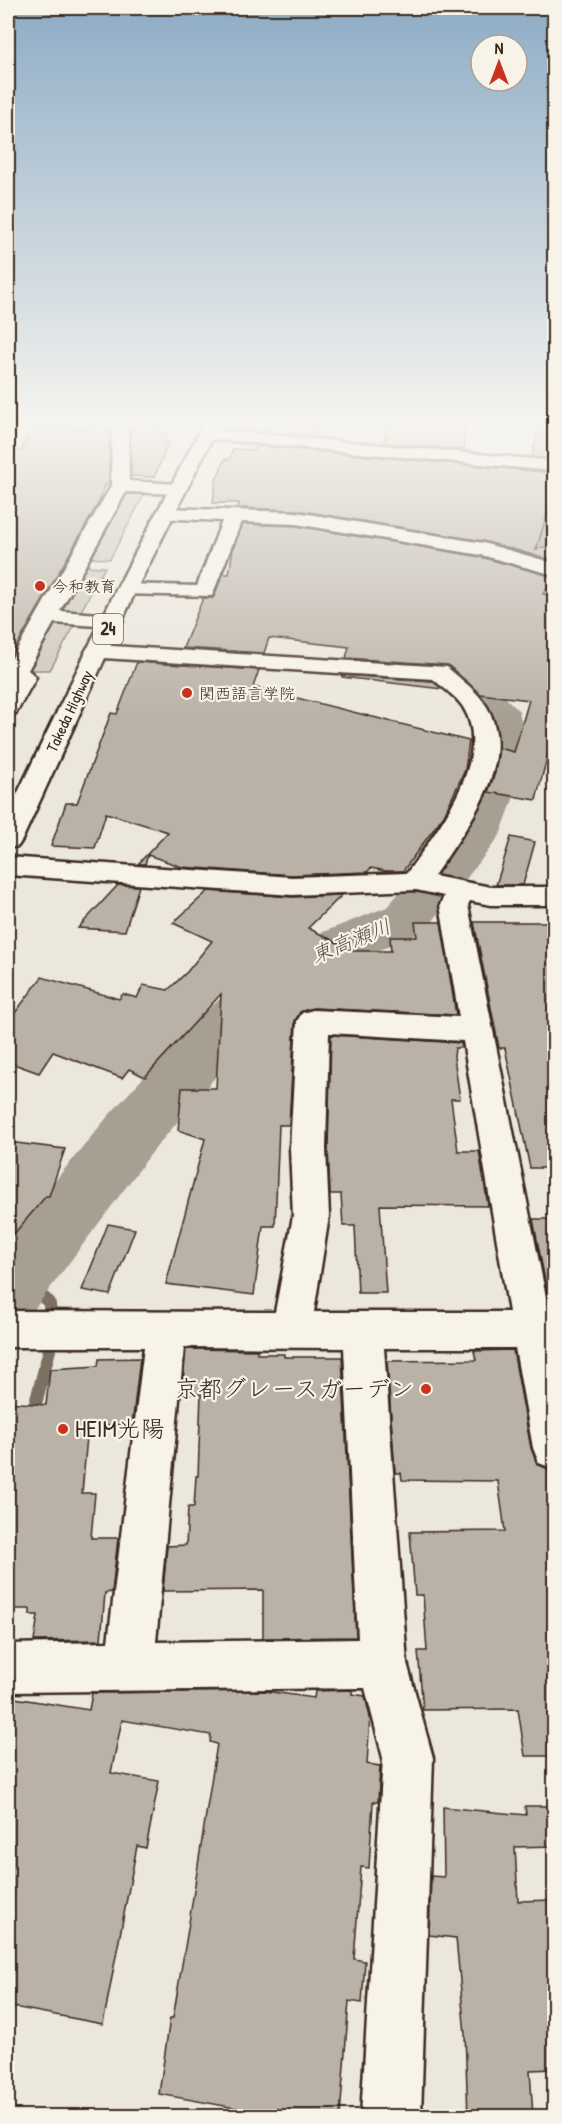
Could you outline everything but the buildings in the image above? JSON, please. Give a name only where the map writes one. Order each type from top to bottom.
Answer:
[{"type":"main road","points":[[8,708],[24,677],[15,672],[101,520]]},
{"type":"main road","name":"Takeda Highway","points":[[11,825],[161,520]]},
{"type":"main road","points":[[126,590],[205,591],[232,520]]},
{"type":"main road","points":[[309,520],[483,549],[555,569]]},
{"type":"main road","points":[[47,616],[112,621]]},
{"type":"main road","points":[[96,652],[439,672],[475,707],[485,732],[484,758],[461,817],[416,881]]},
{"type":"main road","points":[[8,866],[292,886],[416,881],[491,896],[555,896]]},
{"type":"main road","points":[[461,891],[454,905],[477,1030],[543,1330],[555,1448]]},
{"type":"main road","points":[[291,1330],[311,1216],[308,1148],[313,1021],[477,1030]]},
{"type":"main road","points":[[8,1329],[543,1330]]},
{"type":"main road","points":[[129,1666],[166,1330]]},
{"type":"main road","points":[[363,1330],[383,1663],[408,1758],[391,2116]]},
{"type":"main road","points":[[8,1668],[383,1663]]},
{"type":"shaded area","points":[[109,520],[131,520],[110,559],[89,558]]},
{"type":"shaded area","points":[[85,566],[105,567],[80,613],[61,611]]},
{"type":"shaded area","points":[[53,621],[76,623],[50,670],[28,670]]},
{"type":"waterway","name":"東高瀬川","points":[[8,1289],[131,1133],[218,1034],[297,963],[406,919],[475,835],[496,783],[503,737],[497,711],[416,632],[410,607],[424,589],[456,569],[554,531]]},
{"type":"waterway","points":[[12,1283],[39,1294],[49,1302],[50,1309]]},
{"type":"waterway","points":[[32,1417],[51,1344]]},
{"type":"place","name":"今和教育","points":[[40,586]]},
{"type":"place","name":"関西語言学院","points":[[187,693]]},
{"type":"place","name":"京都グレースガーデン","points":[[426,1389]]},
{"type":"place","name":"HEIM光陽","points":[[63,1429]]}]
